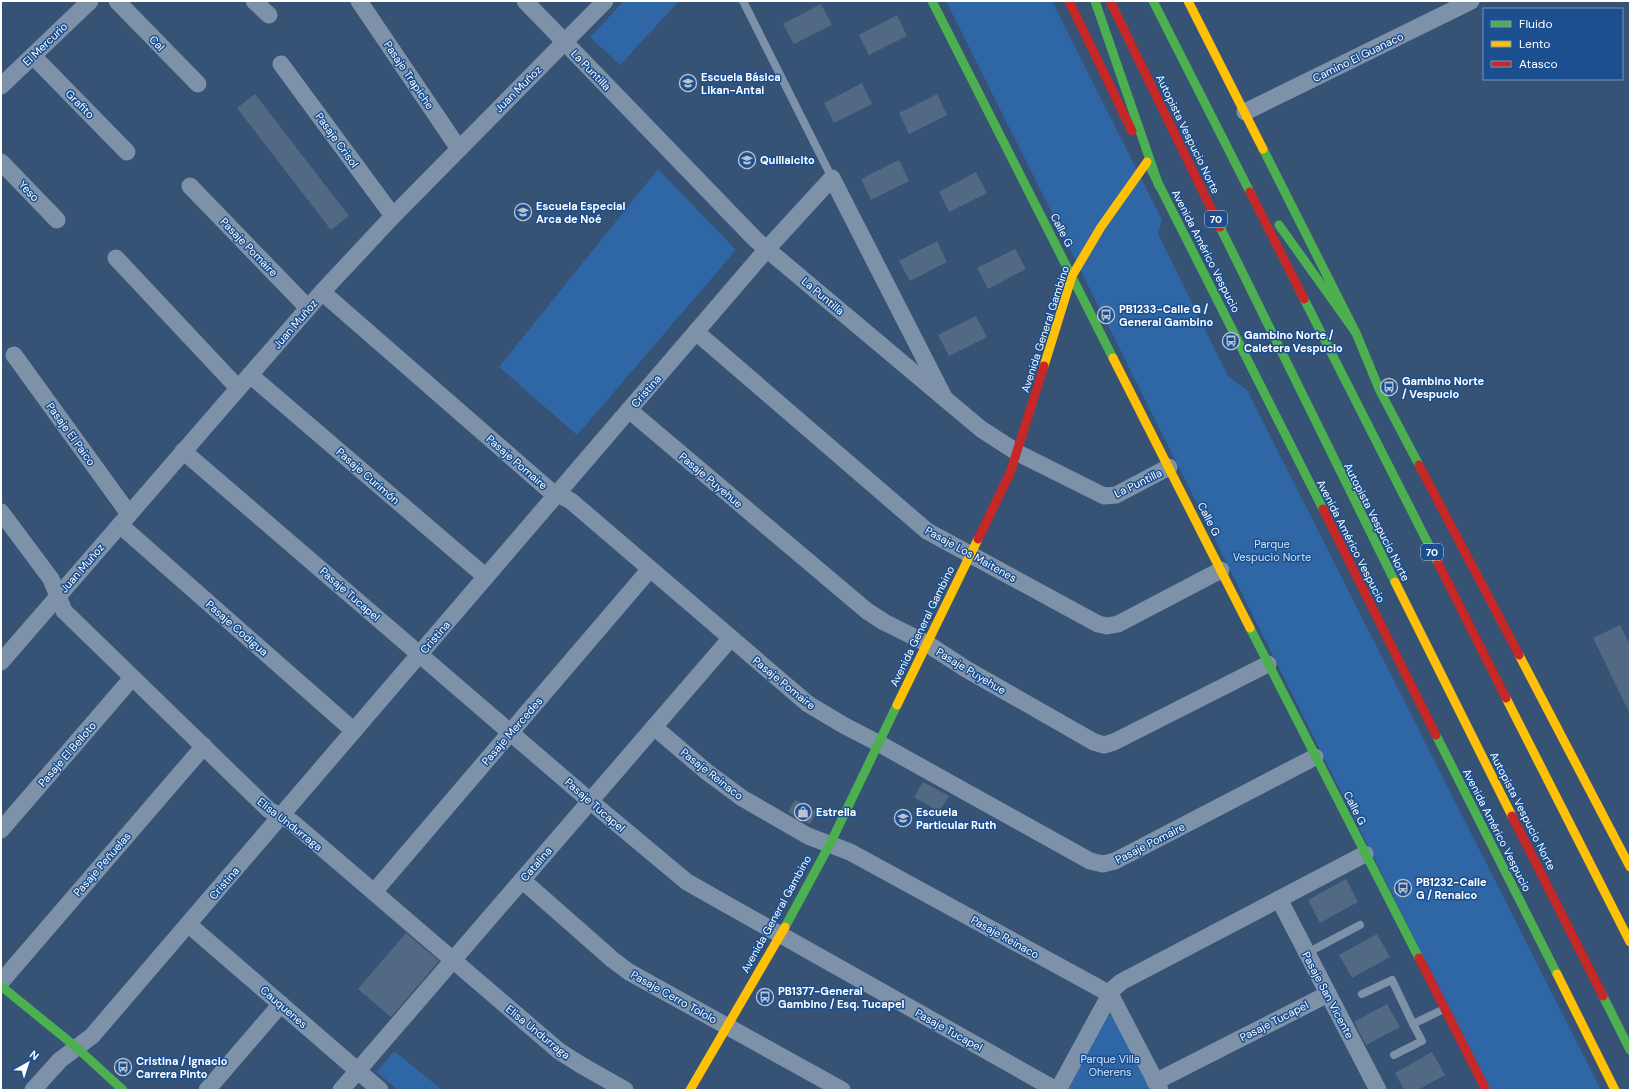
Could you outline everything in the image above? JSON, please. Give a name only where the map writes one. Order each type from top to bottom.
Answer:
[{"type":"main road","name":"Calle G","points":[[932,1],[1315,757],[1486,1090]]},
{"type":"main road","name":"Avenida Américo Vespucio","points":[[1069,1],[1159,186],[1615,1090]]},
{"type":"main road","points":[[1095,1],[1159,186]]},
{"type":"main road","name":"Autopista Vespucio Norte","points":[[1110,1],[1322,437],[1630,1050]]},
{"type":"main road","name":"70","points":[[1153,1],[1630,942]]},
{"type":"main road","points":[[1188,1],[1356,333],[1380,392],[1630,867]]},
{"type":"main road","points":[[1235,161],[1356,333]]},
{"type":"main road","name":"Avenida General Gambino","points":[[690,1090],[726,1026],[781,936],[830,844],[1018,453],[1072,276],[1101,227],[1147,162]]},
{"type":"main road","points":[[1,986],[76,1047],[123,1090]]},
{"type":"street","name":"El Mercurio","points":[[1,86],[90,1]]},
{"type":"street","name":"Cal","points":[[117,1],[198,84]]},
{"type":"street","points":[[254,1],[269,15]]},
{"type":"street","name":"Pasaje Trapiche","points":[[359,1],[458,149]]},
{"type":"street","name":"La Puntilla","points":[[525,1],[756,240],[981,429],[1018,453],[1104,496],[1110,497],[1169,467]]},
{"type":"street","name":"Juan Muñoz","points":[[1,662],[322,292],[392,216],[605,1]]},
{"type":"street","name":"Camino El Guanaco","points":[[1245,112],[1471,1]]},
{"type":"street","name":"Grafito","points":[[33,56],[127,152]]},
{"type":"street","name":"Pasaje Crisol","points":[[281,64],[392,216]]},
{"type":"street","name":"Yeso","points":[[1,162],[57,220]]},
{"type":"street","points":[[832,178],[945,399]]},
{"type":"street","name":"Cristina","points":[[33,1090],[60,1060],[92,1036],[767,249],[832,178]]},
{"type":"street","name":"Pasaje Pomaire","points":[[190,186],[308,308]]},
{"type":"street","points":[[116,258],[238,388]]},
{"type":"street","name":"Pasaje Pomaire","points":[[322,292],[548,489],[571,501],[730,639],[808,704],[845,726],[1090,861],[1103,864],[1115,861],[1315,757]]},
{"type":"street","name":"Pasaje Los Maitenes","points":[[696,332],[910,518],[936,537],[1098,624],[1107,626],[1118,624],[1221,570]]},
{"type":"street","name":"Pasaje El Paico","points":[[14,355],[124,519]]},
{"type":"street","name":"Pasaje Curimón","points":[[250,375],[486,577]]},
{"type":"street","name":"Pasaje Puyehue","points":[[629,410],[853,600],[884,622],[926,644],[966,669],[1094,742],[1104,745],[1114,742],[1268,664]]},
{"type":"street","name":"Pasaje Tucapel","points":[[184,451],[590,801],[687,882],[1057,1090]]},
{"type":"street","name":"Elisa Undurraga","points":[[1,512],[51,579],[64,611],[269,810],[292,822],[559,1051],[580,1065],[625,1090]]},
{"type":"street","name":"Pasaje Codigua","points":[[124,519],[354,730]]},
{"type":"street","name":"Pasaje Mercedes","points":[[374,892],[650,569]]},
{"type":"street","name":"Catalina","points":[[341,1090],[730,639]]},
{"type":"street","name":"Pasaje El Belloto","points":[[1,830],[132,678]]},
{"type":"street","name":"Pasaje Reinaco","points":[[654,727],[731,791],[808,836],[850,852],[1110,994]]},
{"type":"street","name":"Pasaje Peñuelas","points":[[1,982],[204,746]]},
{"type":"street","points":[[1057,1090],[1110,994],[1121,982],[1365,854]]},
{"type":"street","name":"Pasaje Cerro Tololo","points":[[522,880],[622,967],[842,1090]]},
{"type":"street","name":"Pasaje San Vicente","points":[[1278,899],[1328,994],[1372,1088]]},
{"type":"street","name":"Cauquenes","points":[[188,924],[380,1090]]},
{"type":"street","points":[[1110,994],[1157,1086]]},
{"type":"street","name":"Pasaje Tucapel","points":[[1157,1086],[1328,994]]},
{"type":"street","points":[[207,1090],[281,1004]]},
{"type":"lane","points":[[743,1],[832,178]]},
{"type":"lane","points":[[1307,953],[1360,925]]},
{"type":"lane","points":[[1362,994],[1392,980],[1422,1041],[1394,1055]]},
{"type":"lane","points":[[1413,1024],[1444,1009]]},
{"type":"green space","points":[[624,1],[679,1],[620,65],[590,37]]},
{"type":"green space","name":"Parque Vespucio Norte","points":[[946,1],[1052,1],[1162,220],[1158,234],[1228,376],[1247,390],[1601,1090],[1490,1090]]},
{"type":"green space","points":[[658,169],[736,250],[577,435],[499,367]]},
{"type":"green space","name":"Parque Villa Oherens","points":[[1107,1015],[1114,1016],[1151,1090],[1068,1090]]},
{"type":"green space","points":[[394,1051],[442,1090],[398,1090],[377,1072]]},
{"type":"building","points":[[821,4],[832,25],[794,44],[783,24]]},
{"type":"building","points":[[897,15],[907,36],[869,55],[859,35]]},
{"type":"building","points":[[862,83],[872,104],[834,123],[824,103]]},
{"type":"building","points":[[255,94],[349,216],[331,230],[237,108]]},
{"type":"building","points":[[937,94],[947,115],[909,134],[899,113]]},
{"type":"building","points":[[899,160],[909,181],[871,200],[861,179]]},
{"type":"building","points":[[976,172],[987,193],[949,212],[939,192]]},
{"type":"building","points":[[937,241],[947,262],[910,281],[899,261]]},
{"type":"building","points":[[1015,249],[1026,269],[988,289],[977,268]]},
{"type":"building","points":[[976,316],[987,337],[949,356],[938,335]]},
{"type":"building","points":[[1620,625],[1630,645],[1630,714],[1593,638]]},
{"type":"building","points":[[923,782],[949,796],[939,812],[914,797]]},
{"type":"building","name":"Estrella","points":[[795,800],[817,812],[810,824],[788,812]]},
{"type":"building","points":[[1346,879],[1358,902],[1320,923],[1308,900]]},
{"type":"building","points":[[406,933],[439,961],[391,1017],[358,989]]},
{"type":"building","points":[[1377,934],[1390,957],[1352,978],[1339,955]]},
{"type":"building","points":[[1387,1004],[1400,1027],[1366,1045],[1354,1022]]},
{"type":"building","points":[[1432,1052],[1445,1075],[1418,1090],[1404,1090],[1395,1073]]},
{"type":"traffic: fast","points":[[932,1],[1113,358]]},
{"type":"traffic: fast","points":[[1095,1],[1159,186]]},
{"type":"traffic: fast","points":[[1153,1],[1250,192]]},
{"type":"traffic: fast","points":[[1263,149],[1356,333],[1380,391],[1419,465]]},
{"type":"traffic: fast","points":[[1151,169],[1323,509]]},
{"type":"traffic: fast","points":[[1279,225],[1356,333]]},
{"type":"traffic: fast","points":[[1220,227],[1395,582]]},
{"type":"traffic: fast","points":[[1304,299],[1438,563]]},
{"type":"traffic: fast","points":[[1250,628],[1419,958]]},
{"type":"traffic: fast","points":[[785,927],[830,844],[897,705]]},
{"type":"traffic: fast","points":[[1436,735],[1557,974]]},
{"type":"traffic: fast","points":[[1,986],[76,1047],[123,1090]]},
{"type":"traffic: fast","points":[[1603,996],[1630,1050]]},
{"type":"traffic: slow","points":[[1188,1],[1263,149]]},
{"type":"traffic: slow","points":[[1044,366],[1072,276],[1101,227],[1147,162]]},
{"type":"traffic: slow","points":[[1113,358],[1250,628]]},
{"type":"traffic: slow","points":[[897,705],[978,539]]},
{"type":"traffic: slow","points":[[1395,582],[1512,816]]},
{"type":"traffic: slow","points":[[1519,655],[1630,867]]},
{"type":"traffic: slow","points":[[1506,698],[1630,942]]},
{"type":"traffic: slow","points":[[690,1090],[785,927]]},
{"type":"traffic: slow","points":[[1557,974],[1615,1090]]},
{"type":"traffic: jam","points":[[1069,1],[1132,131]]},
{"type":"traffic: jam","points":[[1110,1],[1220,227]]},
{"type":"traffic: jam","points":[[1250,192],[1304,299]]},
{"type":"traffic: jam","points":[[978,539],[1010,473],[1044,366]]},
{"type":"traffic: jam","points":[[1419,465],[1519,655]]},
{"type":"traffic: jam","points":[[1323,509],[1436,735]]},
{"type":"traffic: jam","points":[[1438,563],[1506,698]]},
{"type":"traffic: jam","points":[[1512,816],[1603,996]]},
{"type":"traffic: jam","points":[[1419,958],[1486,1090]]},
{"type":"place","name":"Escuela Básica Likan-Antai","points":[[688,83]]},
{"type":"place","name":"Quillaicito","points":[[747,160]]},
{"type":"place","name":"Escuela Especial Arca de Noé","points":[[523,212]]},
{"type":"place","name":"PB1233-Calle G / General Gambino","points":[[1106,315]]},
{"type":"place","name":"Gambino Norte / Caletera Vespucio","points":[[1231,341]]},
{"type":"place","name":"Gambino Norte / Vespucio","points":[[1389,387]]},
{"type":"place","name":"Estrella","points":[[803,812]]},
{"type":"place","name":"Escuela Particular Ruth","points":[[903,818]]},
{"type":"place","name":"PB1232-Calle G / Renaico","points":[[1403,888]]},
{"type":"place","name":"PB1377-General Gambino / Esq. Tucapel","points":[[765,997]]},
{"type":"place","name":"Cristina / Ignacio Carrera Pinto","points":[[123,1067]]}]
